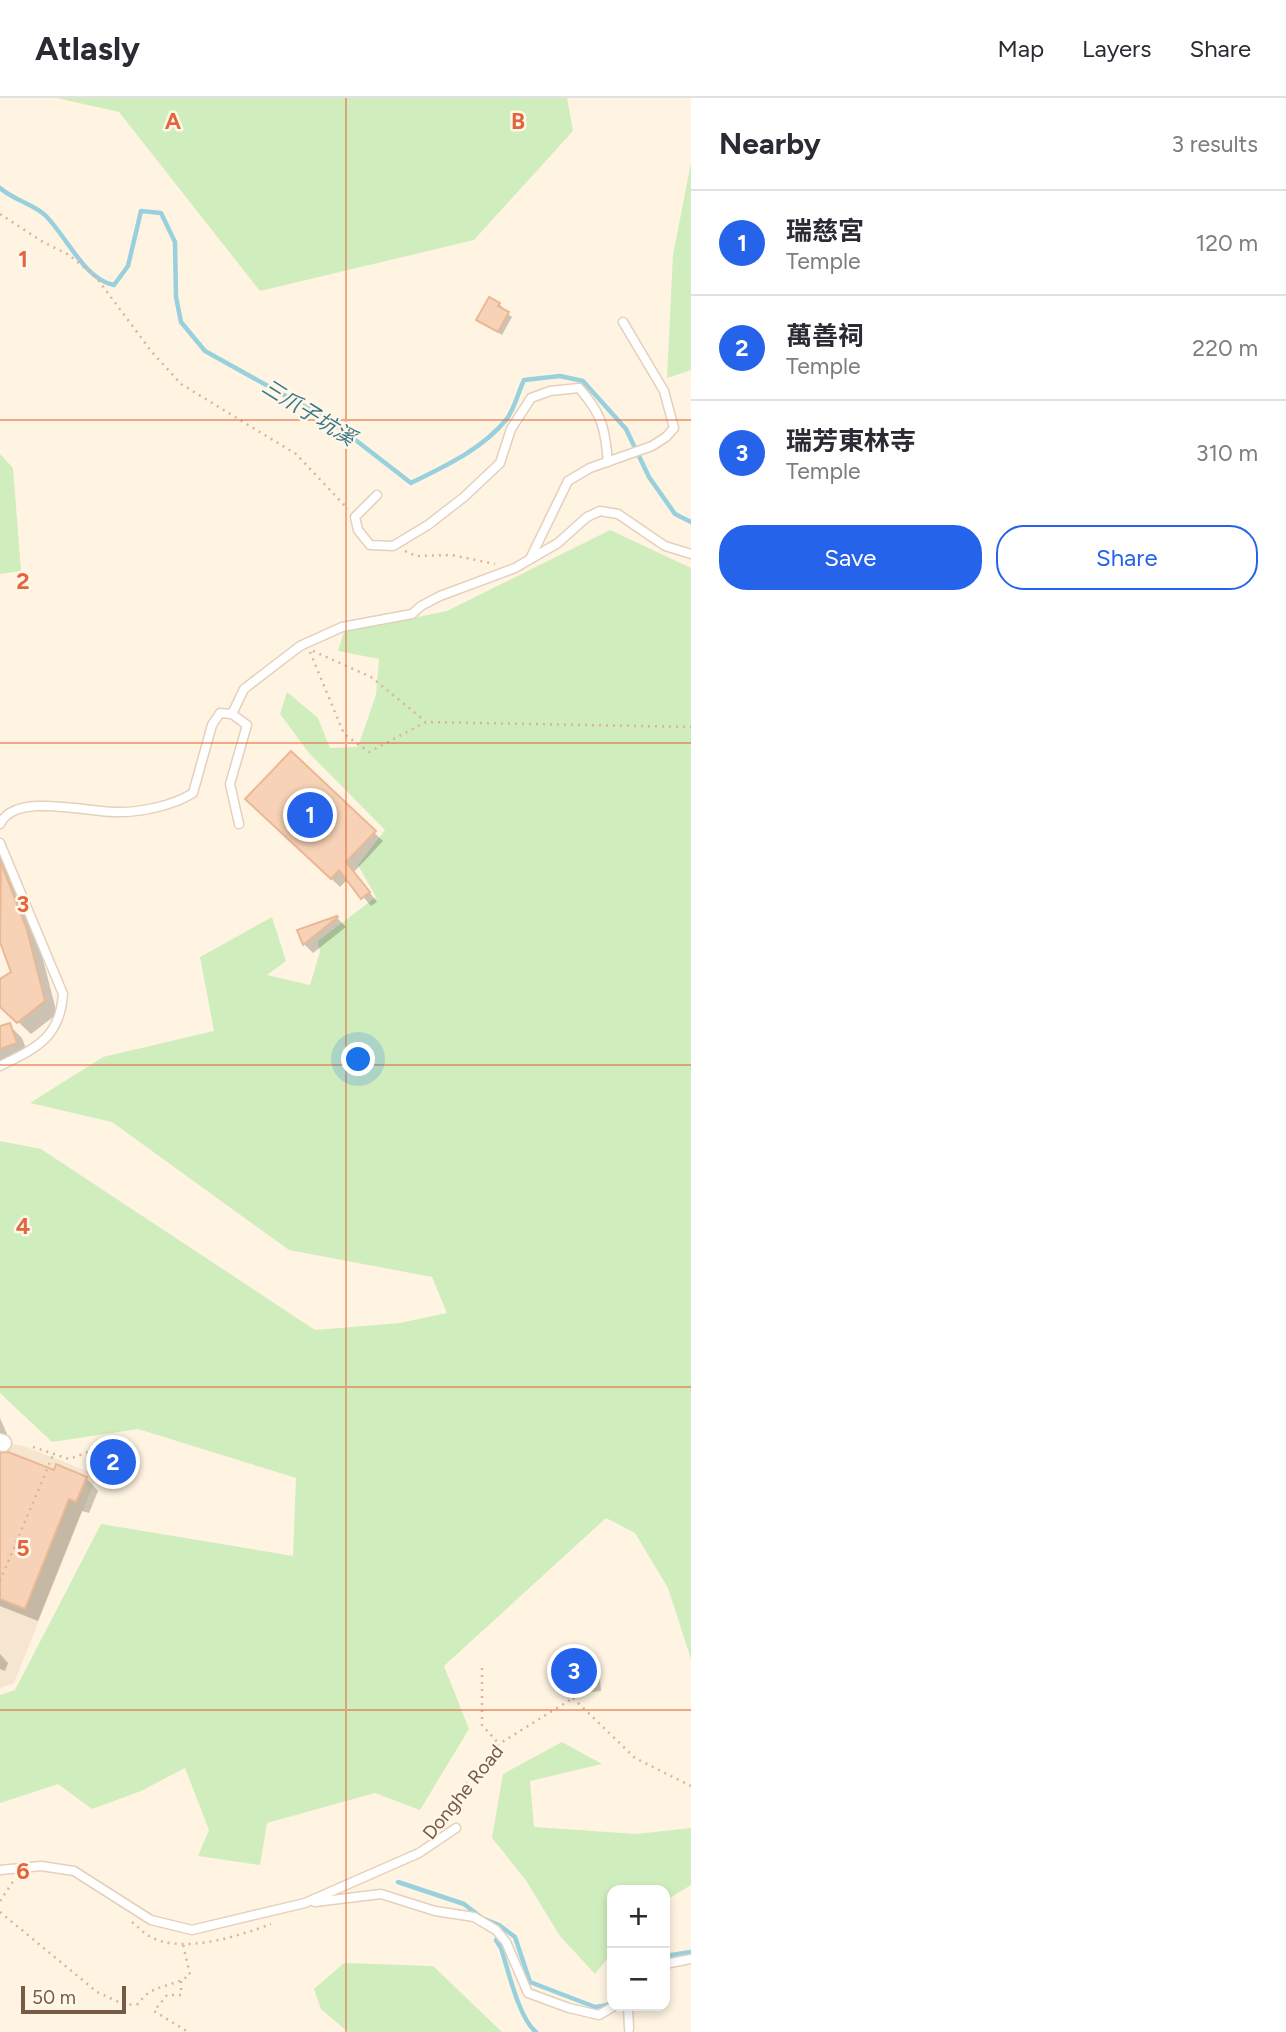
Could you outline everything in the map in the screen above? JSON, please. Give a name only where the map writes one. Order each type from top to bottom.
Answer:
[{"type":"lane","points":[[530,560],[568,481],[590,468],[666,438],[674,428],[664,391],[623,322]]},
{"type":"lane","points":[[377,495],[355,517],[358,530],[370,545],[393,546],[437,518],[500,463],[510,429],[531,398],[550,391],[579,388],[596,408],[605,429],[608,462]]},
{"type":"lane","points":[[232,714],[244,690],[300,646],[342,626],[412,614],[440,596],[515,568],[558,543],[587,517],[600,511],[618,514],[664,547],[691,554]]},
{"type":"lane","points":[[0,824],[2,819],[17,809],[57,805],[116,812],[181,800],[193,793],[212,725],[220,713],[232,714],[247,725],[230,784],[239,824]]},
{"type":"lane","points":[[0,843],[63,994],[62,1012],[53,1032],[32,1051],[0,1066]]},
{"type":"lane","points":[[305,1903],[395,1865],[419,1853],[456,1828]]},
{"type":"lane","points":[[0,1870],[41,1866],[74,1871],[151,1920],[192,1930],[305,1903],[381,1894],[435,1911],[474,1917],[496,1930],[506,1942],[528,1993],[569,2008],[599,2015],[607,2010]]},
{"type":"lane","points":[[670,1963],[691,1959]]},
{"type":"lane","points":[[628,2011],[629,2029]]},
{"type":"path","points":[[0,214],[43,242],[69,254],[96,277],[151,351],[181,384],[296,454],[355,517]]},
{"type":"path","points":[[393,546],[416,556],[452,555],[515,568]]},
{"type":"path","points":[[426,722],[370,677],[310,650],[344,733],[369,752],[426,722],[691,727]]},
{"type":"path","points":[[33,1447],[69,1459],[83,1451],[110,1455]]},
{"type":"path","points":[[0,1581],[53,1455]]},
{"type":"path","points":[[482,1668],[482,1724],[499,1744]]},
{"type":"path","points":[[576,1689],[573,1698],[635,1758],[691,1786]]},
{"type":"path","name":"Donghe Road","points":[[428,1837],[499,1744],[573,1698]]},
{"type":"path","points":[[0,1901],[22,1868]]},
{"type":"path","points":[[0,1912],[97,1992],[125,2005],[138,2004],[145,1994],[190,1975],[183,1944]]},
{"type":"path","points":[[181,1981],[181,1995],[167,1995],[154,2011],[188,2032]]},
{"type":"shaded area","points":[[0,1443],[21,1445],[97,1475],[14,1683],[0,1688]]},
{"type":"green space","points":[[57,98],[567,98],[573,131],[474,240],[260,291],[119,112]]},
{"type":"green space","points":[[691,163],[691,370],[667,378],[673,255]]},
{"type":"green space","points":[[0,454],[13,468],[21,571],[0,574]]},
{"type":"green space","points":[[610,530],[691,568],[691,1659],[668,1588],[635,1533],[606,1518],[444,1666],[469,1729],[420,1810],[375,1793],[267,1823],[260,1865],[198,1856],[209,1830],[185,1768],[141,1791],[92,1809],[58,1784],[0,1803],[0,1695],[15,1690],[101,1524],[293,1556],[296,1478],[138,1429],[52,1442],[0,1393],[0,1141],[41,1149],[315,1330],[400,1323],[447,1313],[432,1277],[289,1250],[112,1122],[30,1103],[103,1057],[214,1031],[200,957],[272,917],[286,961],[267,975],[310,985],[320,952],[318,941],[376,897],[358,865],[385,830],[309,753],[280,714],[287,692],[318,718],[330,748],[358,747],[376,695],[379,659],[338,651],[344,632],[447,611]]},
{"type":"green space","points":[[562,1742],[602,1764],[530,1781],[534,1827],[636,1834],[691,1828],[691,1885],[670,1898],[670,1885],[607,1885],[607,1959],[595,1974],[560,1936],[525,1879],[492,1838],[503,1774]]},
{"type":"green space","points":[[344,1963],[433,1966],[502,2032],[348,2032],[321,2009],[314,1989]]},
{"type":"building","points":[[489,297],[509,312],[498,332],[476,320]]},
{"type":"building","points":[[291,751],[376,831],[346,862],[370,892],[361,899],[339,870],[331,879],[245,799]]},
{"type":"building","points":[[1,863],[27,930],[45,1001],[17,1023],[0,1007],[0,979],[11,972],[0,942]]},
{"type":"building","points":[[338,917],[303,945],[297,930]]},
{"type":"building","points":[[10,1023],[17,1043],[0,1049],[0,1026]]},
{"type":"building","points":[[8,1452],[54,1470],[56,1464],[87,1477],[76,1502],[69,1499],[25,1609],[0,1599],[0,1453]]},
{"type":"building","points":[[116,1452],[124,1460],[110,1472],[103,1464]]},
{"type":"building","points":[[591,1656],[593,1683],[556,1686],[555,1659]]},
{"type":"waterway","name":"三爪子坑溪","points":[[0,188],[46,216],[85,266],[94,275],[114,285],[128,266],[141,211],[161,213],[175,242],[176,297],[181,322],[205,351],[331,421],[411,483],[462,456],[496,431],[509,416],[524,380],[560,376],[583,381],[626,429],[649,477],[675,514],[691,522]]},
{"type":"waterway","points":[[398,1882],[464,1904],[515,1937],[530,1982],[595,2007],[607,2005]]},
{"type":"waterway","points":[[496,1940],[519,2005],[536,2032]]},
{"type":"waterway","points":[[670,1955],[691,1952]]},
{"type":"place","name":"瑞慈宮","points":[[310,815]]},
{"type":"place","name":"萬善祠","points":[[113,1462]]},
{"type":"place","name":"瑞芳東林寺","points":[[574,1671]]}]
